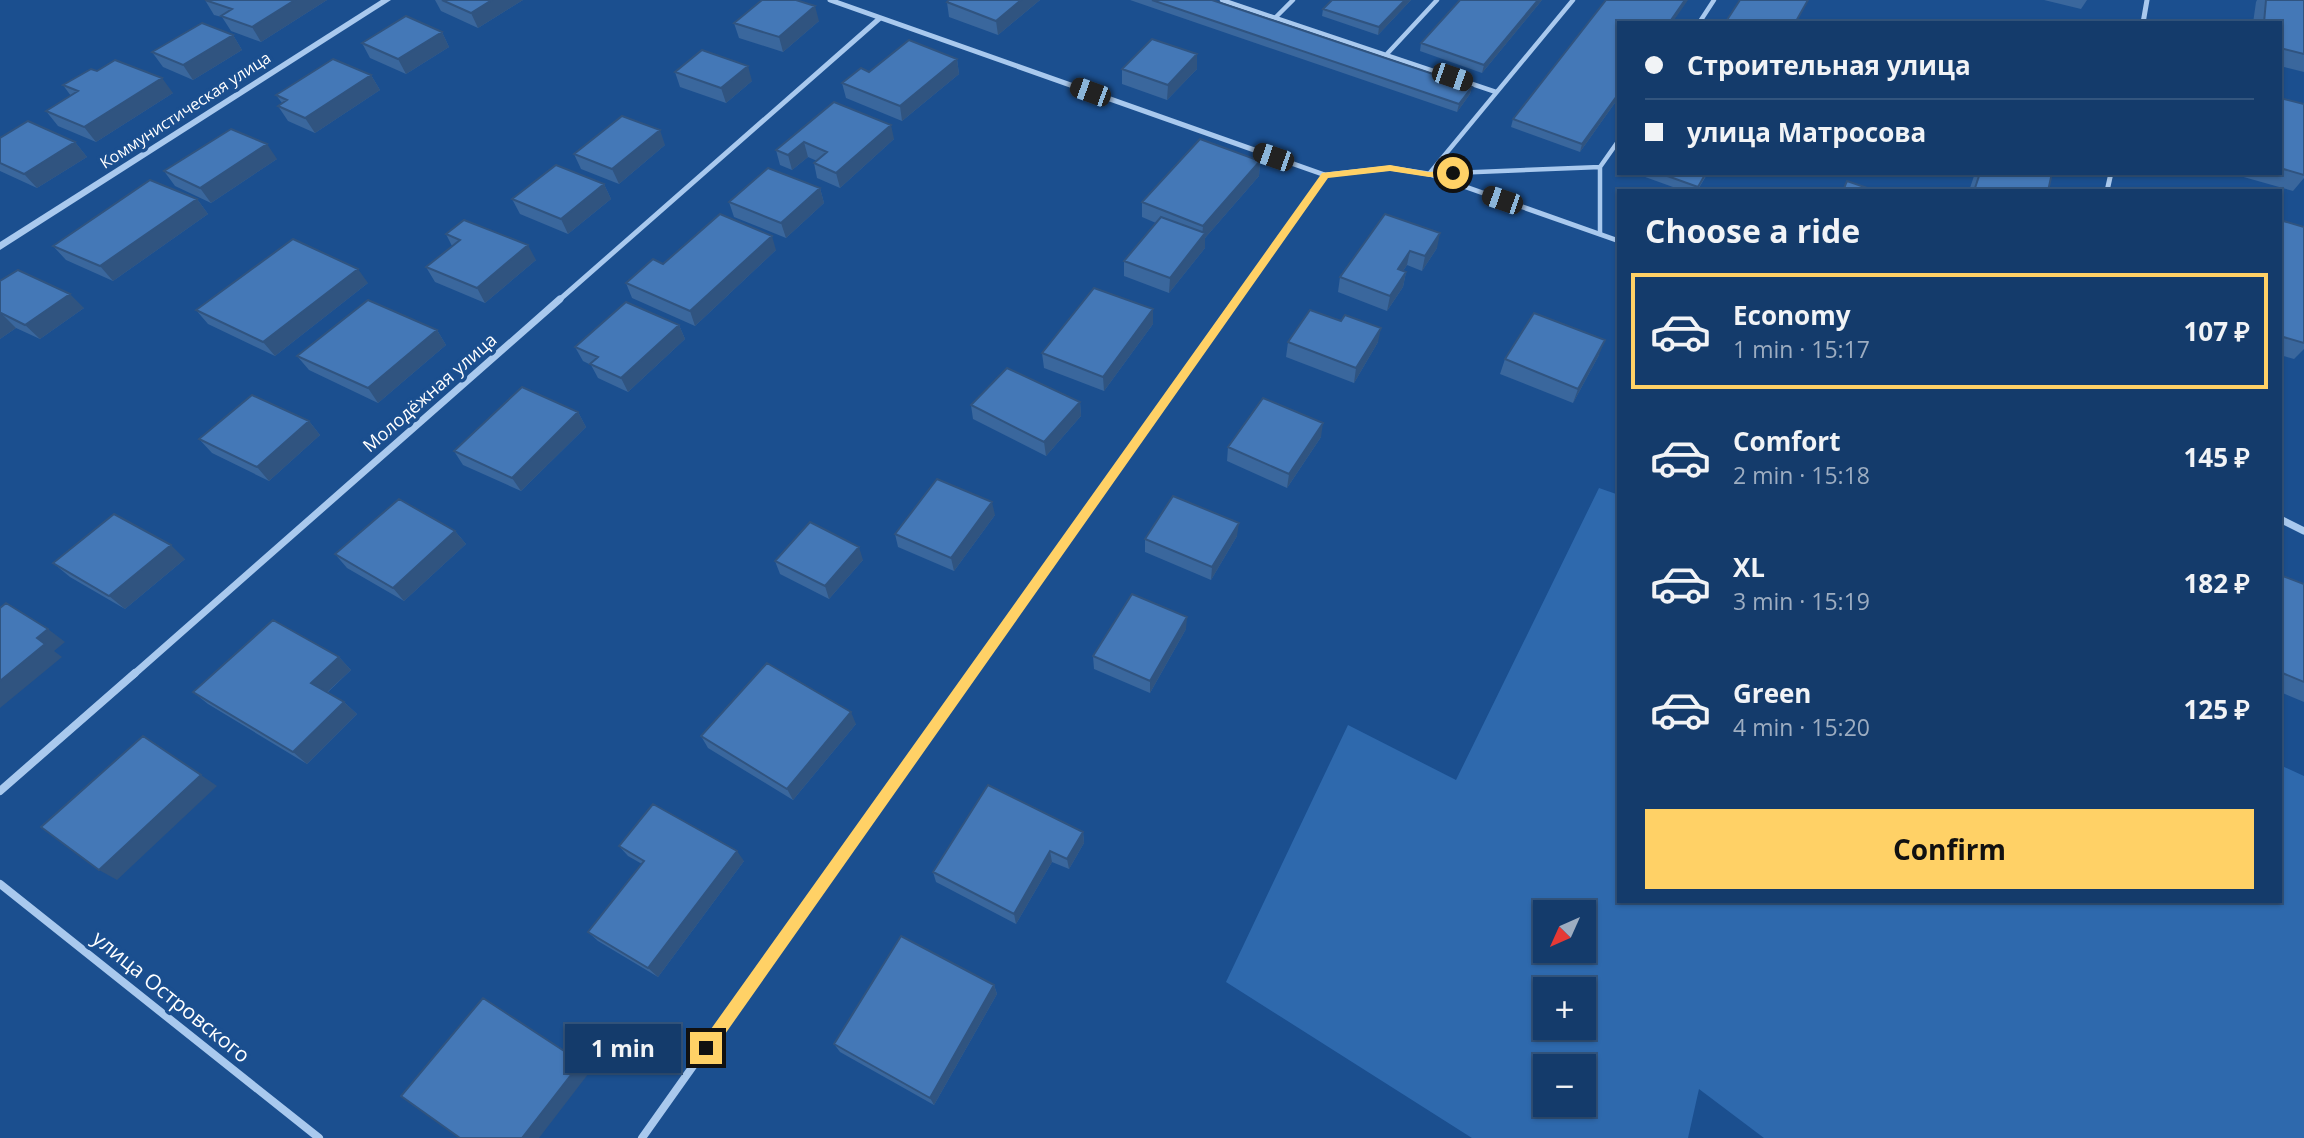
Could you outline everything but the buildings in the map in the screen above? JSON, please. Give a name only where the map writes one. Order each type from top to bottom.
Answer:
[{"type":"street","name":"Коммунистическая улица","points":[[0,247],[387,0]]},
{"type":"street","points":[[830,0],[1325,175],[1390,168],[1429,174],[1617,240]]},
{"type":"street","points":[[2143,21],[2147,0]]},
{"type":"street","name":"Молодёжная улица","points":[[0,791],[880,18]]},
{"type":"street","points":[[642,1138],[1325,175]]},
{"type":"street","points":[[2282,520],[2304,531]]},
{"type":"street","name":"улица Островского","points":[[0,884],[319,1138]]},
{"type":"lane","points":[[1222,0],[1496,92]]},
{"type":"lane","points":[[1275,18],[1293,0]]},
{"type":"lane","points":[[1386,55],[1437,0]]},
{"type":"lane","points":[[1429,174],[1573,0]]},
{"type":"lane","points":[[1700,21],[1714,0]]},
{"type":"lane","points":[[1600,234],[1600,167],[1617,143]]},
{"type":"lane","points":[[1429,174],[1600,167]]},
{"type":"shaded area","points":[[1599,488],[1617,494],[1617,903],[2282,903],[2282,766],[2304,776],[2304,1138],[1764,1138],[1699,1089],[1688,1138],[1472,1138],[1226,982],[1348,725],[1456,780]]},
{"type":"route","points":[[706,1048],[1325,175],[1390,168],[1429,174],[1453,173]]}]
